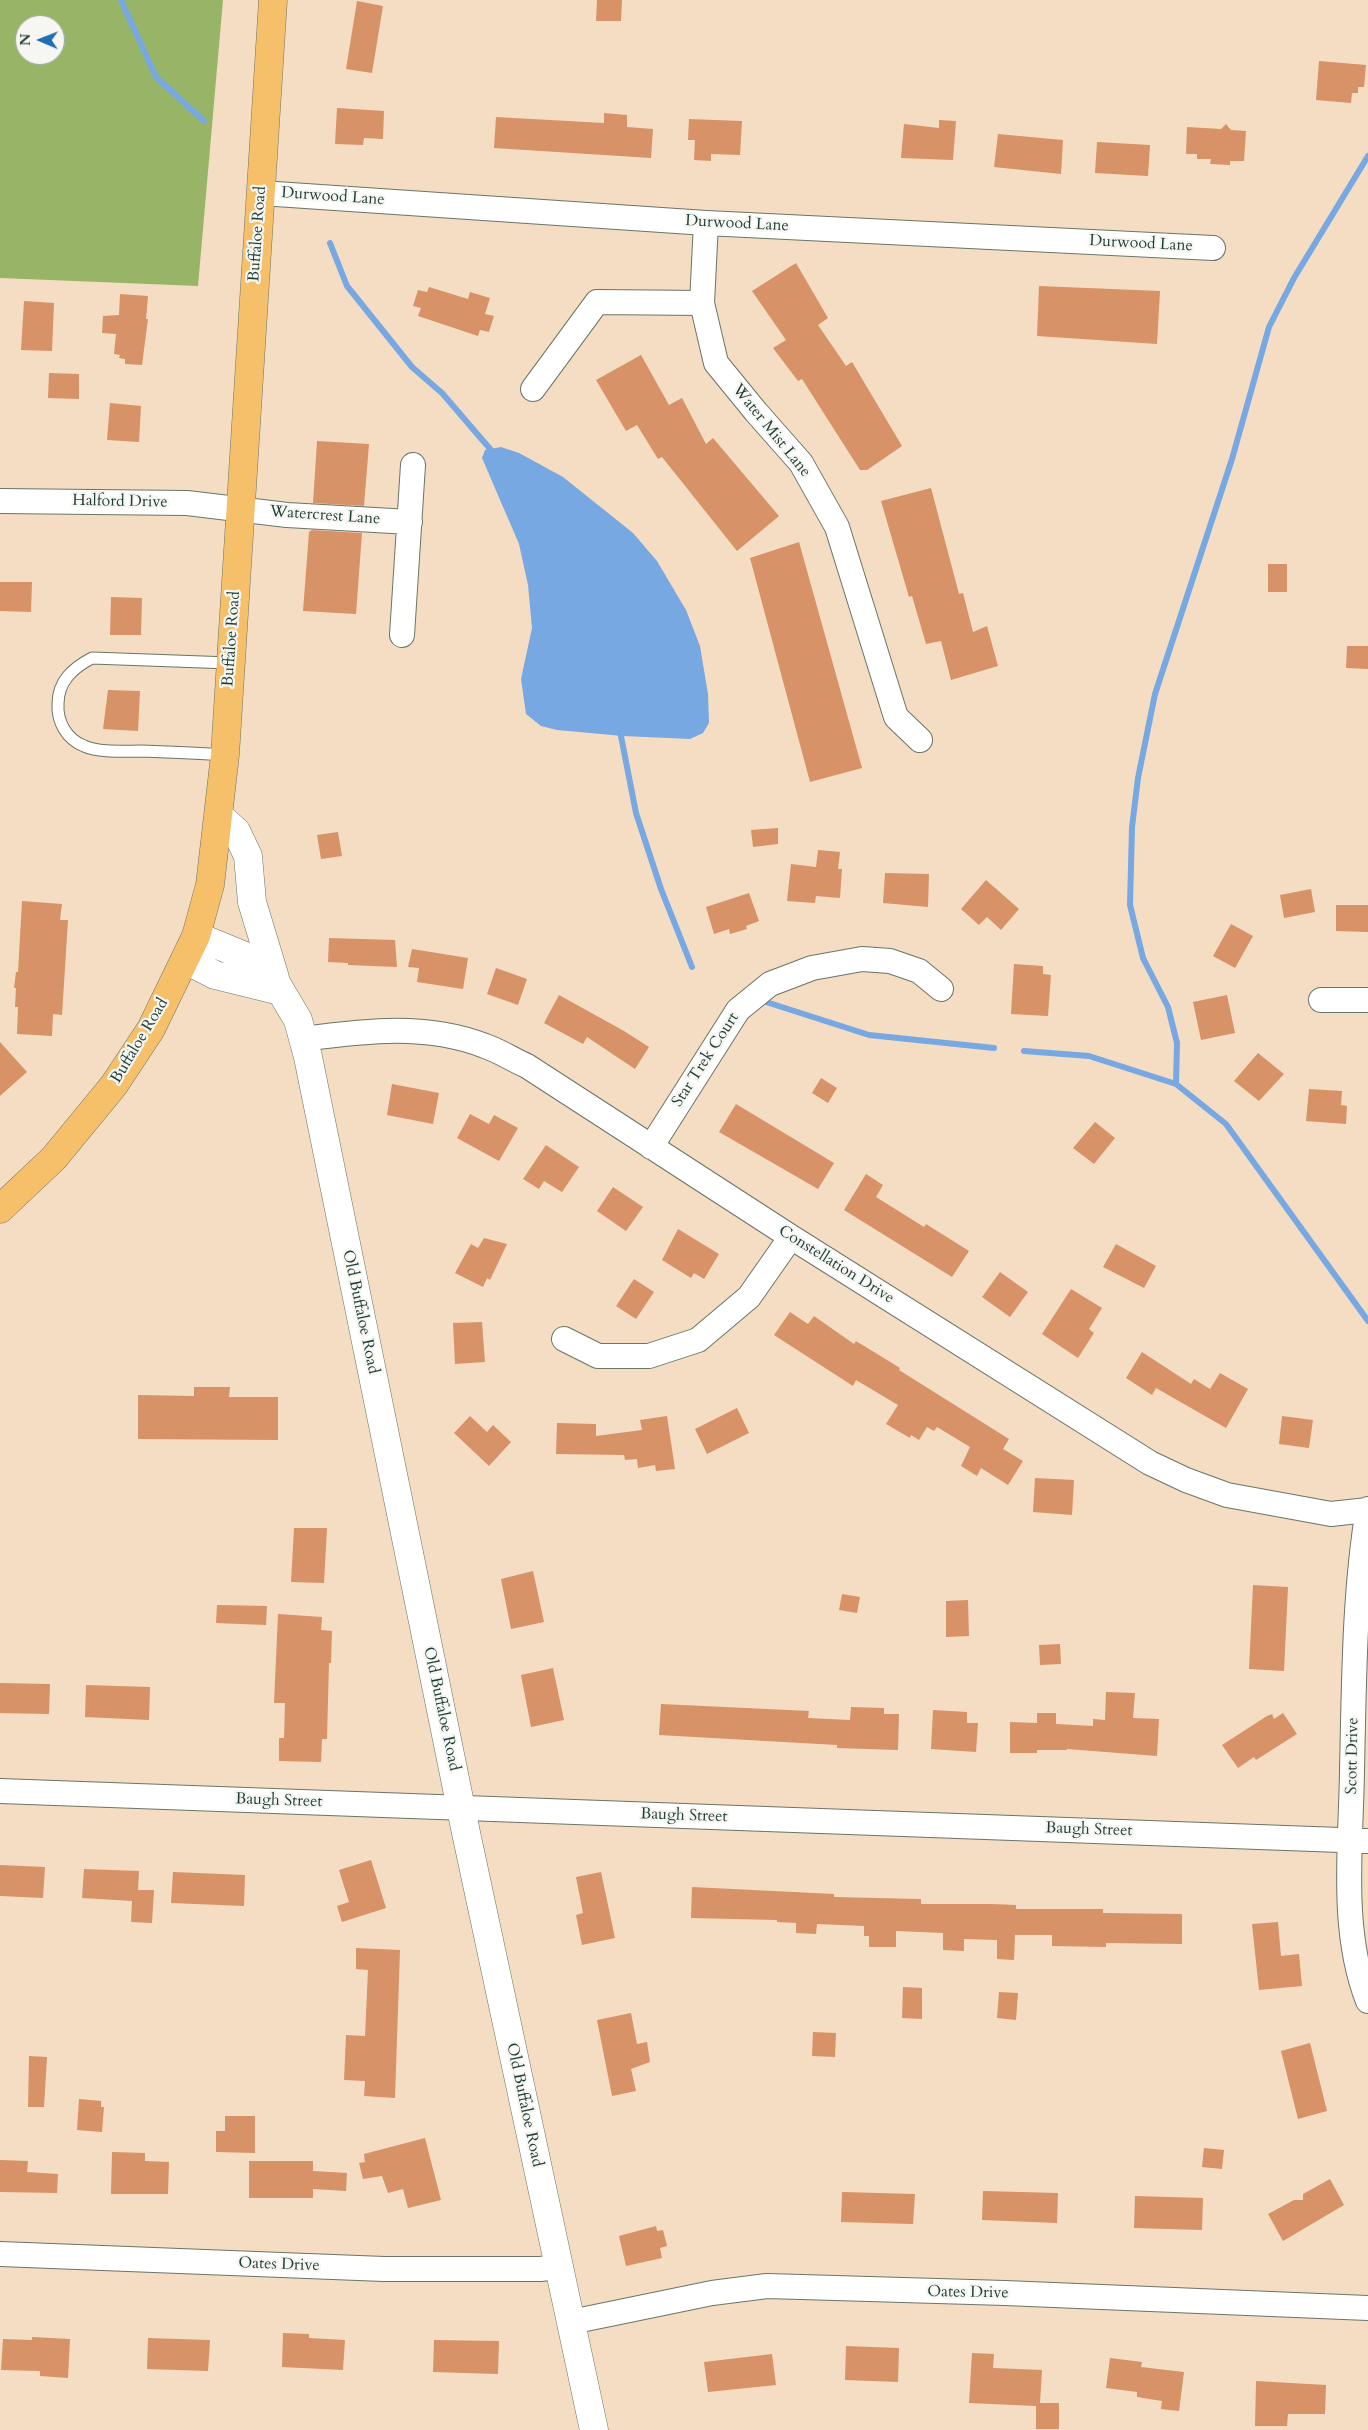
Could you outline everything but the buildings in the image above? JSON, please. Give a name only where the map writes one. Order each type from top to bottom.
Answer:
[{"type":"main road","name":"Buffaloe Road","points":[[0,1209],[54,1158],[114,1085],[151,1029],[191,948],[210,885],[225,755],[274,0]]},
{"type":"street","name":"Durwood Lane","points":[[261,193],[706,223],[1213,248]]},
{"type":"street","name":"Water Mist Lane","points":[[706,223],[702,304],[716,363],[801,463],[837,527],[896,717],[920,740]]},
{"type":"street","points":[[533,389],[597,302],[702,304]]},
{"type":"street","points":[[402,636],[413,465]]},
{"type":"street","name":"Halford Drive","points":[[0,501],[187,503],[240,509]]},
{"type":"street","name":"Watercrest Lane","points":[[240,509],[287,515],[410,522]]},
{"type":"street","name":"Old Buffaloe Road","points":[[219,816],[236,831],[248,856],[252,902],[278,985],[298,1020],[303,1039],[461,1808],[594,2430]]},
{"type":"street","points":[[191,948],[215,975],[278,985]]},
{"type":"street","name":"Star Trek Court","points":[[651,1147],[738,1010],[770,984],[812,968],[862,959],[890,961],[919,971],[941,988]]},
{"type":"street","points":[[1321,1000],[1368,1000]]},
{"type":"street","name":"Constellation Drive","points":[[303,1039],[387,1030],[420,1031],[450,1036],[485,1046],[527,1066],[651,1147],[1150,1463],[1177,1476],[1227,1495],[1331,1514],[1368,1509]]},
{"type":"street","points":[[564,1339],[598,1356],[649,1356],[698,1340],[749,1297],[791,1236]]},
{"type":"street","name":"Scott Drive","points":[[1368,1509],[1358,1615],[1360,1841],[1351,1912],[1354,1952],[1359,1978],[1368,2001]]},
{"type":"street","name":"Baugh Street","points":[[0,1791],[1360,1841]]},
{"type":"street","name":"Oates Drive","points":[[0,2254],[384,2269],[540,2269],[559,2267]]},
{"type":"street","name":"Oates Drive","points":[[571,2322],[712,2293],[767,2286],[1005,2293],[1368,2308]]},
{"type":"lane","points":[[225,755],[108,750],[84,746],[69,737],[60,723],[58,690],[65,678],[79,665],[92,658],[230,664]]},
{"type":"green space","points":[[0,0],[223,0],[198,286],[0,278]]},
{"type":"water","points":[[501,447],[519,453],[563,477],[633,533],[657,561],[686,610],[700,646],[708,694],[709,723],[703,733],[690,739],[623,736],[557,730],[541,726],[526,714],[521,679],[532,628],[528,585],[519,544],[482,458],[485,450]]},
{"type":"waterway","points":[[121,0],[156,77],[204,121]]},
{"type":"waterway","points":[[1176,1084],[1177,1043],[1168,1007],[1143,958],[1130,905],[1132,827],[1138,778],[1155,694],[1232,459],[1269,327],[1294,278],[1368,156]]},
{"type":"waterway","points":[[330,243],[347,286],[412,367],[442,393],[491,450],[495,458]]},
{"type":"waterway","points":[[620,731],[636,813],[661,889],[692,967]]},
{"type":"waterway","points":[[763,1001],[869,1035],[994,1048]]},
{"type":"waterway","points":[[1024,1051],[1089,1056],[1176,1084],[1226,1124],[1368,1321]]}]
